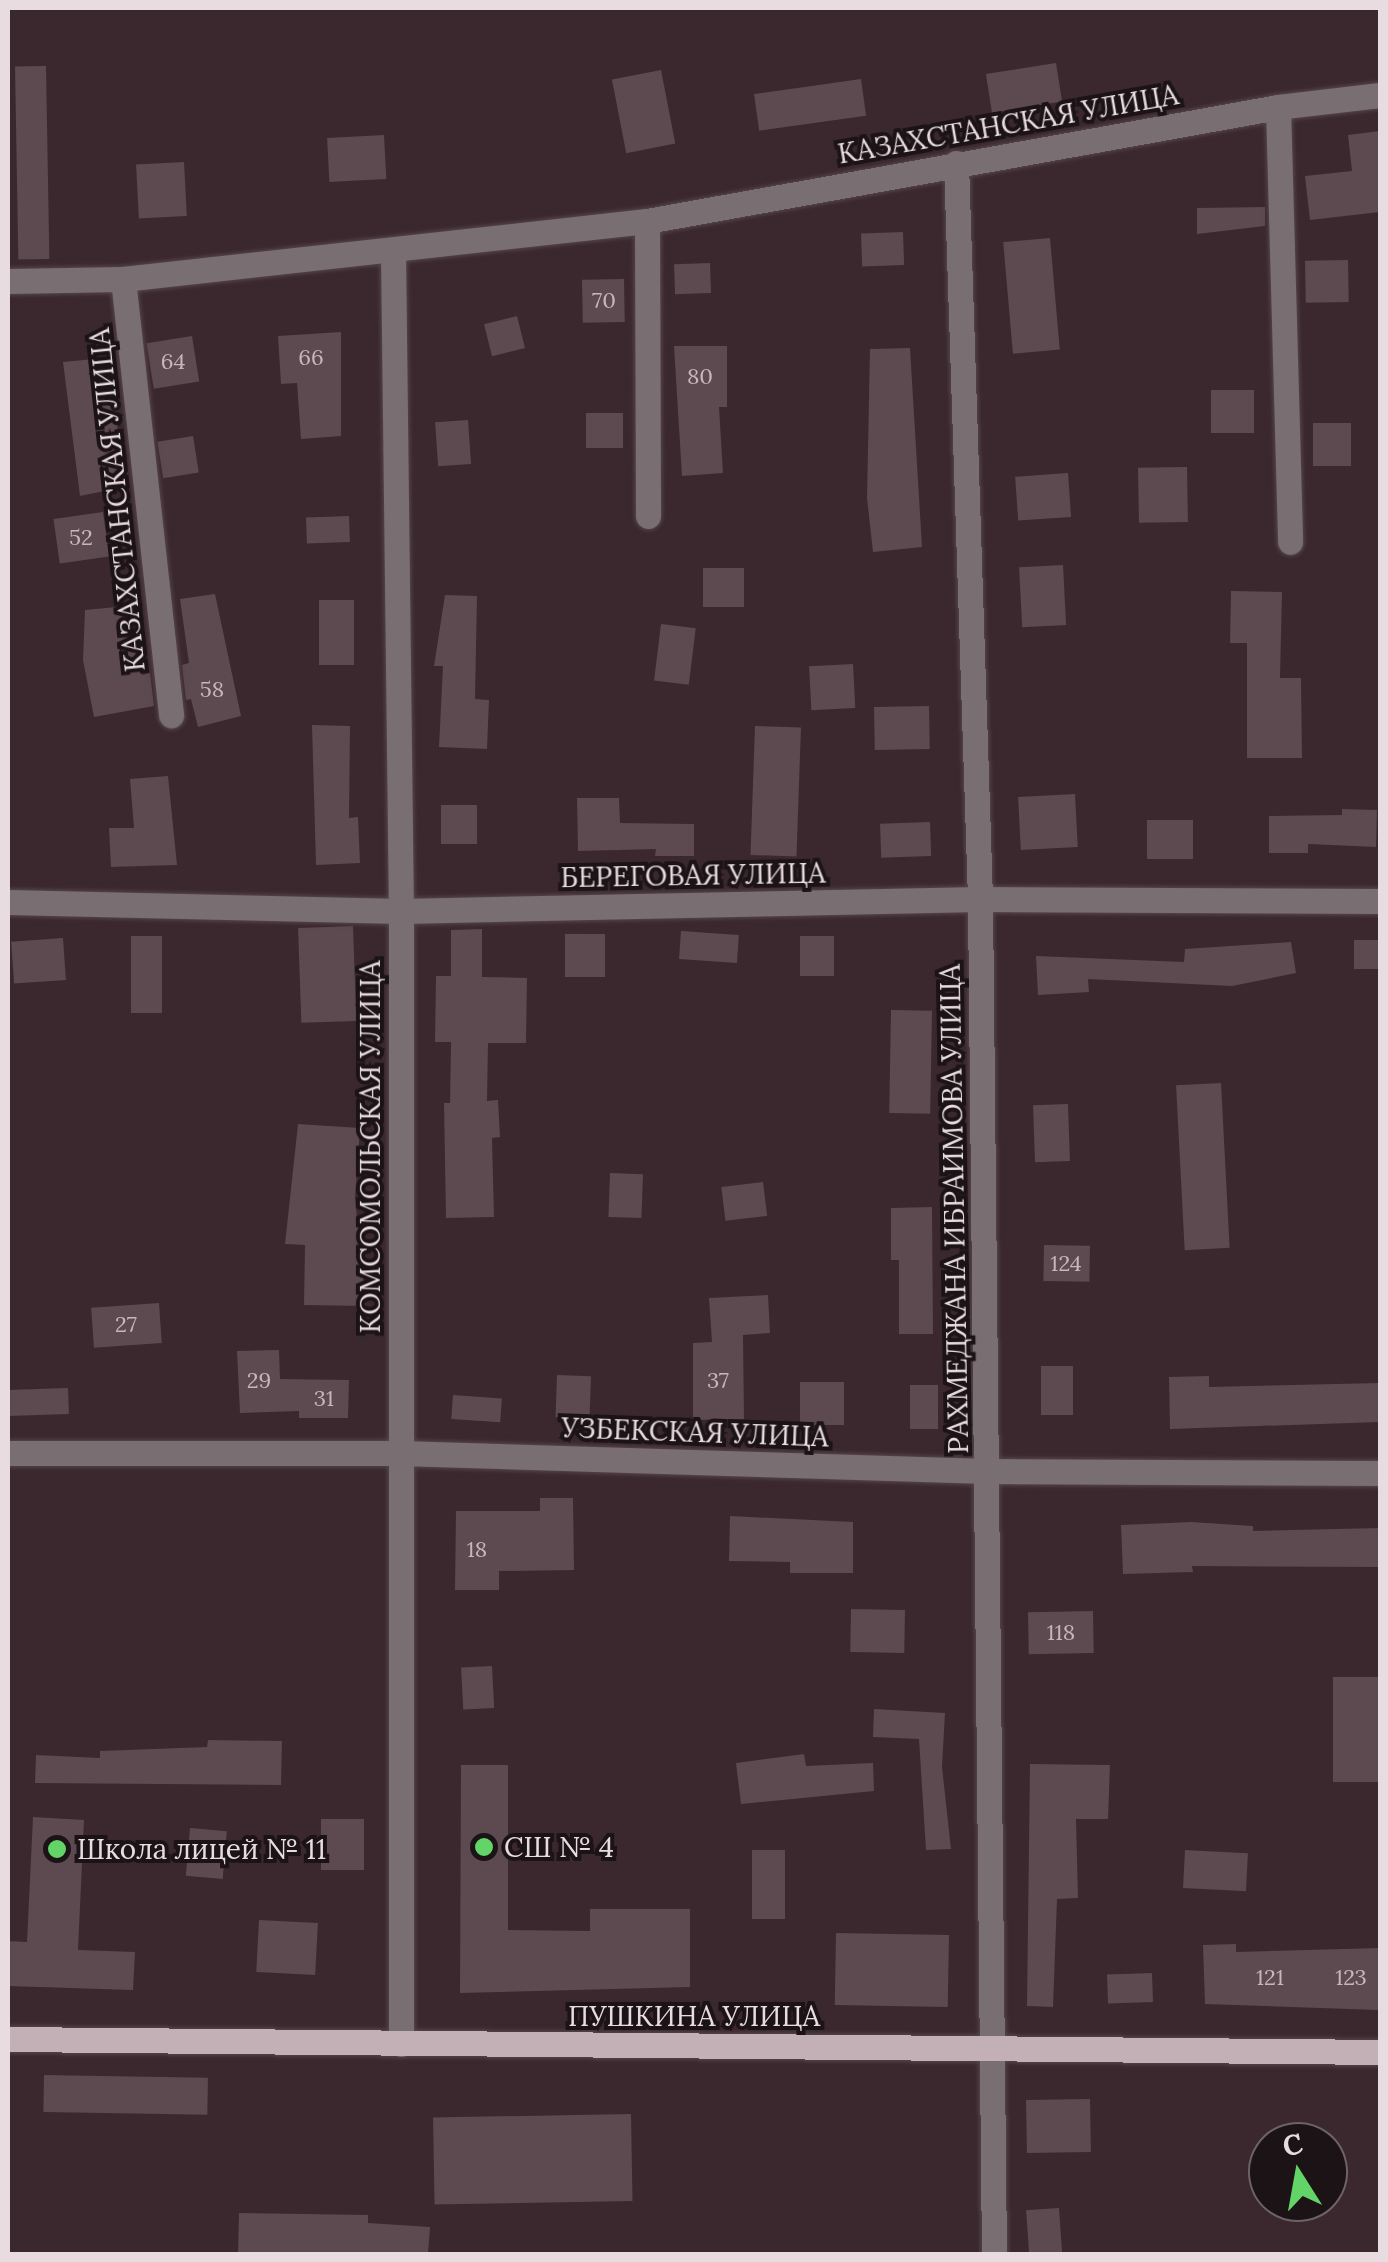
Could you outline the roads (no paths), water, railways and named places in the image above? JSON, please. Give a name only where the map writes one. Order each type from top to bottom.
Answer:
[{"type":"main road","name":"ПУШКИНА УЛИЦА","points":[[8,2039],[1380,2052]]},
{"type":"street","name":"КАЗАХСТАНСКАЯ УЛИЦА","points":[[8,281],[124,279],[647,221],[1278,107],[1380,95]]},
{"type":"street","points":[[1278,107],[1290,542]]},
{"type":"street","name":"РАХМЕДЖАНА ИБРАИМОВА УЛИЦА","points":[[956,163],[980,899],[994,2254]]},
{"type":"street","points":[[647,221],[648,516]]},
{"type":"street","name":"КОМСОМОЛЬСКАЯ УЛИЦА","points":[[393,251],[401,911],[401,2044]]},
{"type":"street","name":"КАЗАХСТАНСКАЯ УЛИЦА","points":[[124,279],[171,715]]},
{"type":"street","name":"БЕРЕГОВАЯ УЛИЦА","points":[[8,902],[401,911],[980,899],[1380,901]]},
{"type":"street","name":"УЗБЕКСКАЯ УЛИЦА","points":[[8,1453],[400,1453],[987,1471],[1380,1473]]},
{"type":"place","name":"СШ № 4","points":[[484,1847]]},
{"type":"place","name":"Школа лицей № 11","points":[[57,1849]]}]
